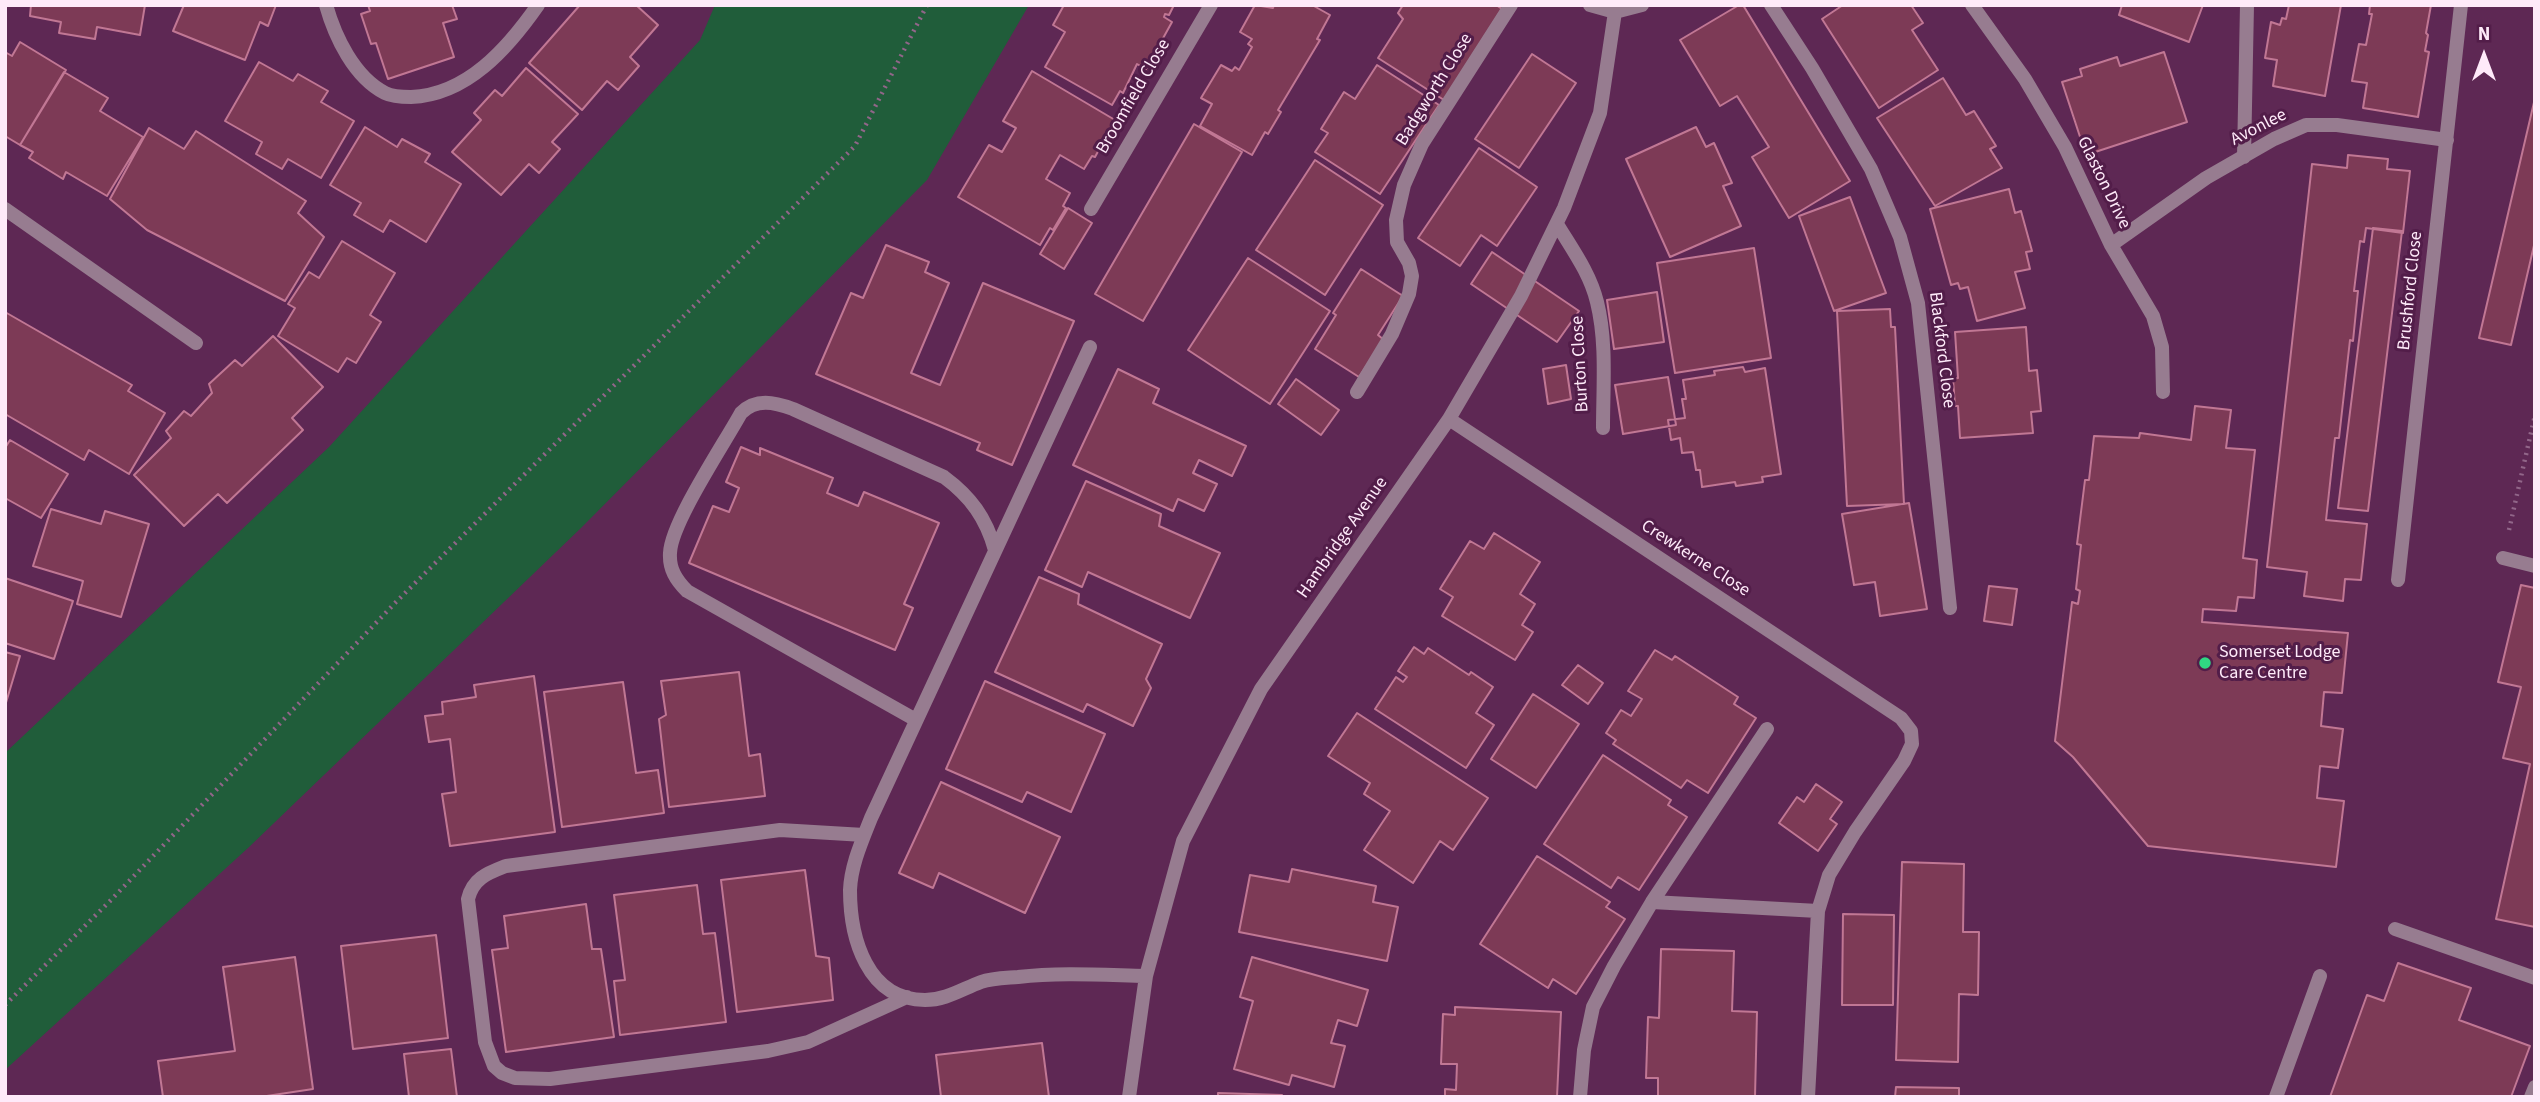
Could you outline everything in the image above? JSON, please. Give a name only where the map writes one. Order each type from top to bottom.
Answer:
[{"type":"street","points":[[326,5],[334,33],[362,74],[385,93],[399,97],[425,96],[458,86],[491,62],[538,5]]},
{"type":"street","name":"Broomfield Close","points":[[1091,209],[1210,5]]},
{"type":"street","name":"Badgworth Close","points":[[1357,392],[1392,334],[1409,294],[1412,276],[1409,263],[1397,242],[1396,220],[1404,185],[1422,144],[1511,5]]},
{"type":"street","points":[[1590,5],[1616,8],[1643,5]]},
{"type":"street","name":"Blackford Close","points":[[1771,5],[1812,68],[1871,169],[1900,237],[1918,303],[1950,608]]},
{"type":"street","name":"Glaston Drive","points":[[1972,5],[1997,38],[2065,147],[2111,245],[2153,316],[2162,347],[2163,392]]},
{"type":"street","points":[[2244,157],[2247,5]]},
{"type":"street","name":"Brushford Close","points":[[2398,580],[2461,5]]},
{"type":"street","name":"Hambridge Avenue","points":[[1129,1097],[1146,975],[1183,841],[1255,700],[1449,419],[1521,296],[1557,224],[1600,113],[1616,8]]},
{"type":"street","name":"Avonlee","points":[[2111,245],[2206,178],[2274,139],[2306,125],[2337,125],[2448,140]]},
{"type":"street","points":[[5,209],[196,342]]},
{"type":"street","name":"Burton Close","points":[[1557,224],[1584,267],[1597,301],[1603,340],[1603,428]]},
{"type":"street","points":[[1090,348],[864,835],[856,854],[850,889],[856,942],[869,971],[884,988],[906,997],[924,1000],[944,998],[983,981],[1021,976],[1146,975]]},
{"type":"street","points":[[916,720],[687,591],[677,581],[669,556],[676,529],[741,414],[749,405],[761,402],[793,409],[944,477],[964,492],[978,509],[995,550]]},
{"type":"street","name":"Crewkerne Close","points":[[1449,419],[1901,718],[1912,738],[1904,761],[1829,875],[1818,911]]},
{"type":"street","points":[[2503,558],[2535,566]]},
{"type":"street","points":[[1580,1097],[1584,1050],[1593,1007],[1652,902],[1768,729]]},
{"type":"street","points":[[864,835],[780,830],[506,866],[484,875],[475,882],[468,899],[485,1042],[494,1066],[502,1073],[515,1078],[550,1079],[768,1051],[808,1042],[906,997]]},
{"type":"street","points":[[1652,902],[1818,911],[1808,1097]]},
{"type":"street","points":[[2395,929],[2535,978]]},
{"type":"street","points":[[2276,1097],[2320,975]]},
{"type":"street","points":[[2531,1097],[2535,1087]]},
{"type":"path","points":[[5,1005],[111,900],[396,602],[855,146],[927,5]]},
{"type":"path","points":[[2503,558],[2535,415]]},
{"type":"green space","points":[[715,5],[1029,5],[927,180],[581,528],[248,848],[5,1070],[5,753],[329,447],[700,40]]},
{"type":"building","points":[[31,5],[145,5],[140,35],[97,27],[95,39],[59,33],[61,22],[30,16]]},
{"type":"building","points":[[184,5],[276,5],[268,26],[260,22],[245,60],[173,31]]},
{"type":"building","points":[[368,5],[452,5],[457,19],[443,23],[454,57],[388,79],[376,43],[371,44],[361,14],[370,11]]},
{"type":"building","points":[[580,5],[636,5],[658,25],[630,57],[639,66],[618,90],[607,81],[582,110],[529,63]]},
{"type":"building","points":[[1064,5],[1174,5],[1169,15],[1165,14],[1164,17],[1172,22],[1146,69],[1137,64],[1123,93],[1120,91],[1112,105],[1045,67],[1065,32],[1053,25]]},
{"type":"building","points":[[1255,5],[1273,8],[1274,5],[1312,5],[1330,15],[1317,39],[1320,40],[1278,110],[1281,112],[1252,155],[1200,126],[1212,104],[1201,98],[1221,65],[1232,71],[1235,67],[1239,70],[1252,47],[1248,44],[1252,39],[1240,32]]},
{"type":"building","points":[[1403,5],[1496,5],[1502,9],[1444,100],[1378,58],[1403,19],[1398,13]]},
{"type":"building","points":[[1743,5],[1850,181],[1789,218],[1752,157],[1769,147],[1737,96],[1720,106],[1680,40]]},
{"type":"building","points":[[1843,5],[1911,5],[1923,23],[1912,30],[1938,70],[1879,108],[1822,19]]},
{"type":"building","points":[[2122,5],[2203,5],[2189,42],[2119,15]]},
{"type":"building","points":[[2289,5],[2341,5],[2325,96],[2273,86],[2277,60],[2265,58],[2271,22],[2280,25],[2282,18],[2286,19]]},
{"type":"building","points":[[2370,5],[2431,5],[2425,51],[2429,52],[2418,117],[2363,108],[2367,83],[2352,81],[2359,44],[2366,45],[2372,14],[2369,14]]},
{"type":"building","points":[[20,42],[66,70],[20,145],[5,136],[5,52],[12,56]]},
{"type":"building","points":[[2164,52],[2187,122],[2086,155],[2062,82],[2082,76],[2080,69],[2117,57],[2120,66]]},
{"type":"building","points":[[1532,54],[1576,83],[1519,168],[1475,139]]},
{"type":"building","points":[[259,62],[293,81],[298,74],[328,91],[321,102],[354,121],[321,178],[288,159],[282,169],[256,154],[262,142],[225,121]]},
{"type":"building","points":[[1377,65],[1439,105],[1380,194],[1315,152],[1328,133],[1321,129],[1344,92],[1355,99]]},
{"type":"building","points":[[526,68],[578,114],[552,142],[560,149],[539,173],[529,164],[501,195],[452,152],[481,120],[474,113],[495,90],[502,96]]},
{"type":"building","points":[[1032,71],[1115,120],[1095,157],[1092,156],[1084,169],[1060,155],[1046,179],[1070,193],[1063,206],[1066,208],[1040,245],[958,197],[989,145],[1002,152],[1016,128],[1003,121]]},
{"type":"building","points":[[64,72],[108,98],[100,111],[143,137],[107,196],[66,172],[63,179],[29,158],[33,152],[20,145]]},
{"type":"building","points":[[1943,78],[1966,115],[1974,111],[1996,146],[1990,149],[2002,168],[1935,206],[1877,118]]},
{"type":"building","points":[[2535,98],[2535,241],[2511,345],[2479,338]]},
{"type":"building","points":[[1194,124],[1242,152],[1143,321],[1095,294]]},
{"type":"building","points":[[365,127],[397,147],[402,139],[430,154],[425,162],[461,184],[426,242],[390,220],[383,232],[354,215],[361,203],[330,185]]},
{"type":"building","points":[[1696,127],[1706,147],[1714,143],[1732,183],[1723,186],[1741,226],[1670,257],[1626,159]]},
{"type":"building","points":[[149,128],[184,149],[196,131],[306,201],[298,213],[324,237],[285,301],[147,230],[110,199]]},
{"type":"building","points":[[1479,148],[1537,187],[1497,246],[1481,235],[1460,266],[1418,238]]},
{"type":"building","points":[[2348,155],[2388,159],[2387,169],[2410,171],[2403,233],[2366,228],[2364,242],[2360,241],[2354,291],[2358,291],[2353,341],[2350,340],[2339,438],[2335,438],[2326,520],[2367,524],[2361,580],[2345,579],[2343,601],[2304,596],[2307,572],[2267,567],[2312,164],[2347,168]]},
{"type":"building","points":[[1315,160],[1383,205],[1325,295],[1256,250]]},
{"type":"building","points":[[2009,189],[2015,213],[2021,211],[2032,251],[2026,252],[2030,269],[2015,272],[2025,308],[1977,321],[1968,287],[1960,289],[1958,283],[1951,285],[1930,209]]},
{"type":"building","points":[[1850,197],[1886,293],[1834,311],[1799,216]]},
{"type":"building","points":[[1068,208],[1092,223],[1064,269],[1040,254]]},
{"type":"building","points":[[2373,228],[2402,231],[2368,511],[2338,508]]},
{"type":"building","points":[[342,241],[395,273],[370,315],[381,322],[356,363],[347,358],[338,372],[278,336],[295,308],[288,304],[309,272],[319,278]]},
{"type":"building","points":[[886,245],[929,262],[925,272],[949,283],[911,373],[940,385],[983,283],[1074,321],[1012,465],[977,450],[980,443],[816,374],[851,293],[863,298]]},
{"type":"building","points":[[1754,248],[1771,358],[1675,373],[1657,263]]},
{"type":"building","points":[[1492,252],[1579,311],[1557,342],[1471,284]]},
{"type":"building","points":[[1248,258],[1330,311],[1270,404],[1188,350]]},
{"type":"building","points":[[1361,269],[1403,296],[1378,335],[1384,340],[1359,377],[1315,349],[1336,315],[1333,313]]},
{"type":"building","points":[[1657,292],[1664,342],[1614,349],[1607,300]]},
{"type":"building","points":[[1890,309],[1891,327],[1895,327],[1904,504],[1847,506],[1837,311]]},
{"type":"building","points":[[5,312],[132,385],[128,391],[165,413],[129,474],[89,450],[84,460],[5,414]]},
{"type":"building","points":[[2026,327],[2029,371],[2037,370],[2041,411],[2031,412],[2033,433],[1960,438],[1953,379],[1958,378],[1955,332]]},
{"type":"building","points":[[273,336],[323,387],[292,418],[303,430],[227,503],[218,494],[184,526],[134,475],[171,438],[166,431],[184,411],[191,416],[212,393],[209,384],[235,360],[242,366]]},
{"type":"building","points":[[1566,365],[1571,399],[1548,404],[1543,369]]},
{"type":"building","points":[[1743,367],[1745,372],[1765,368],[1781,474],[1762,477],[1763,482],[1736,486],[1735,482],[1702,487],[1700,470],[1696,470],[1693,452],[1682,453],[1680,438],[1671,440],[1668,420],[1685,418],[1683,380],[1715,375],[1714,371]]},
{"type":"building","points":[[1118,369],[1159,389],[1153,403],[1246,446],[1232,476],[1199,460],[1193,473],[1217,484],[1204,511],[1178,499],[1173,511],[1073,465]]},
{"type":"building","points":[[1668,377],[1676,425],[1623,434],[1615,385]]},
{"type":"building","points":[[1296,379],[1339,410],[1321,435],[1278,404]]},
{"type":"building","name":"Somerset Lodge Care Centre","points":[[2195,406],[2231,410],[2226,448],[2255,450],[2243,558],[2257,560],[2254,598],[2238,597],[2236,611],[2203,609],[2202,622],[2348,633],[2342,693],[2324,692],[2321,726],[2343,729],[2338,768],[2320,766],[2317,798],[2344,801],[2336,867],[2148,846],[2073,757],[2055,741],[2072,602],[2078,604],[2080,591],[2076,589],[2081,545],[2077,544],[2094,436],[2139,438],[2140,433],[2191,440]]},
{"type":"building","points":[[10,440],[68,474],[41,518],[5,498],[5,448]]},
{"type":"building","points":[[741,447],[760,455],[760,448],[833,478],[827,493],[858,506],[864,492],[939,523],[904,604],[913,608],[895,650],[689,563],[713,506],[729,512],[739,488],[726,482]]},
{"type":"building","points":[[1086,481],[1161,514],[1159,526],[1220,553],[1190,618],[1088,572],[1082,587],[1045,570]]},
{"type":"building","points":[[1909,503],[1927,609],[1880,616],[1875,582],[1854,585],[1842,514]]},
{"type":"building","points":[[51,509],[101,524],[105,511],[149,524],[121,617],[77,604],[83,581],[33,566]]},
{"type":"building","points":[[1494,533],[1540,562],[1520,594],[1535,604],[1522,625],[1533,632],[1515,660],[1442,616],[1453,597],[1440,589],[1470,541],[1484,549]]},
{"type":"building","points":[[1039,577],[1079,594],[1078,604],[1162,644],[1146,679],[1151,688],[1133,726],[1087,704],[1083,712],[995,672]]},
{"type":"building","points":[[5,578],[73,601],[54,659],[5,643]]},
{"type":"building","points":[[2521,585],[2535,588],[2535,927],[2496,919],[2530,764],[2503,758],[2521,687],[2498,682]]},
{"type":"building","points":[[1989,586],[2017,589],[2012,625],[1984,621]]},
{"type":"building","points":[[1414,647],[1424,654],[1428,648],[1493,687],[1476,713],[1494,725],[1466,768],[1375,709],[1396,677],[1403,682],[1407,677],[1398,671]]},
{"type":"building","points":[[1655,650],[1672,660],[1675,656],[1738,697],[1734,704],[1756,718],[1708,793],[1687,780],[1681,788],[1613,744],[1616,740],[1606,733],[1621,710],[1631,716],[1642,699],[1628,691]]},
{"type":"building","points":[[5,652],[20,656],[5,706]]},
{"type":"building","points":[[1578,665],[1603,683],[1588,704],[1562,685]]},
{"type":"building","points":[[739,672],[749,756],[760,754],[765,796],[669,807],[659,719],[666,715],[661,681]]},
{"type":"building","points":[[534,676],[555,832],[450,846],[442,794],[456,792],[450,739],[429,742],[425,716],[443,714],[442,702],[476,697],[474,685]]},
{"type":"building","points":[[985,681],[1105,734],[1071,812],[1027,792],[1022,802],[946,769]]},
{"type":"building","points":[[623,682],[636,773],[658,770],[664,813],[562,827],[544,692]]},
{"type":"building","points":[[1533,694],[1579,724],[1536,788],[1491,759]]},
{"type":"building","points":[[1357,713],[1488,798],[1453,850],[1440,841],[1413,883],[1364,850],[1390,811],[1364,794],[1370,783],[1328,756]]},
{"type":"building","points":[[1603,755],[1671,800],[1668,805],[1687,817],[1639,890],[1618,877],[1611,888],[1544,844]]},
{"type":"building","points":[[941,782],[1060,837],[1025,913],[939,873],[933,888],[899,873]]},
{"type":"building","points":[[1816,784],[1842,802],[1830,819],[1837,824],[1818,851],[1779,823],[1797,797],[1804,802]]},
{"type":"building","points":[[1537,856],[1610,902],[1606,907],[1625,919],[1576,994],[1553,979],[1548,988],[1480,944]]},
{"type":"building","points":[[1902,862],[1964,864],[1963,932],[1979,932],[1978,995],[1959,994],[1958,1062],[1896,1060]]},
{"type":"building","points":[[1292,869],[1376,886],[1373,902],[1398,907],[1387,961],[1239,932],[1250,875],[1289,882]]},
{"type":"building","points":[[805,870],[816,956],[829,958],[833,1000],[737,1012],[721,880]]},
{"type":"building","points":[[697,885],[703,934],[715,933],[726,1022],[620,1035],[614,981],[625,980],[614,895]]},
{"type":"building","points":[[586,904],[592,949],[601,949],[614,1037],[506,1052],[492,950],[508,948],[504,916]]},
{"type":"building","points":[[1843,914],[1894,915],[1893,1005],[1842,1005]]},
{"type":"building","points":[[436,935],[448,1038],[353,1049],[341,946]]},
{"type":"building","points":[[1661,949],[1734,951],[1732,1011],[1757,1012],[1755,1097],[1658,1097],[1658,1078],[1646,1078],[1648,1017],[1659,1018]]},
{"type":"building","points":[[295,957],[313,1089],[260,1097],[163,1097],[158,1061],[235,1051],[223,967]]},
{"type":"building","points":[[1252,957],[1368,990],[1357,1026],[1338,1020],[1331,1043],[1345,1046],[1334,1087],[1292,1075],[1289,1085],[1234,1069],[1253,1001],[1240,997]]},
{"type":"building","points":[[2398,963],[2471,988],[2459,1020],[2530,1046],[2511,1097],[2330,1097],[2367,995],[2384,1001]]},
{"type":"building","points":[[1455,1007],[1561,1012],[1557,1097],[1445,1097],[1445,1089],[1456,1090],[1457,1064],[1441,1064],[1443,1014],[1455,1015]]},
{"type":"building","points":[[1042,1043],[1049,1097],[941,1097],[936,1055]]},
{"type":"building","points":[[451,1049],[457,1097],[409,1097],[404,1054]]},
{"type":"building","points":[[1896,1087],[1959,1088],[1959,1097],[1895,1097]]},
{"type":"building","points":[[1218,1093],[1282,1095],[1282,1097],[1218,1097]]},
{"type":"place","name":"Somerset Lodge Care Centre","points":[[2205,663]]}]
